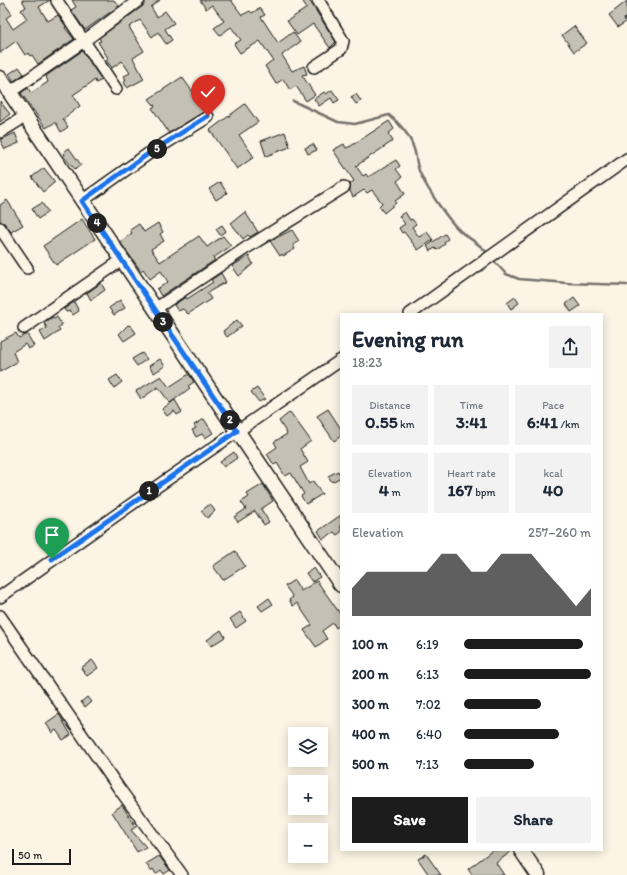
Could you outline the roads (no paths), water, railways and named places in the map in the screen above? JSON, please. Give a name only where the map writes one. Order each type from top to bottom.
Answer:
[{"type":"main road","points":[[0,78],[340,584]]},
{"type":"main road","points":[[522,851],[538,875]]},
{"type":"street","points":[[10,92],[84,41],[139,0]]},
{"type":"street","points":[[314,67],[344,46],[344,41],[318,0]]},
{"type":"street","points":[[57,1],[116,89]]},
{"type":"street","points":[[0,132],[26,116]]},
{"type":"street","points":[[82,201],[148,154],[208,116]]},
{"type":"street","points":[[411,313],[627,159]]},
{"type":"street","points":[[155,309],[246,248],[344,187]]},
{"type":"street","points":[[0,228],[27,268]]},
{"type":"street","points":[[24,328],[122,260]]},
{"type":"street","points":[[0,597],[340,361]]},
{"type":"street","points":[[0,616],[118,787],[182,875]]},
{"type":"waterway","points":[[293,101],[338,122],[355,124],[389,115],[401,126],[410,139],[414,149],[419,172],[428,189],[444,212],[460,231],[478,244],[488,254]]},
{"type":"waterway","points":[[492,259],[506,274],[519,279],[567,283],[627,285]]}]
